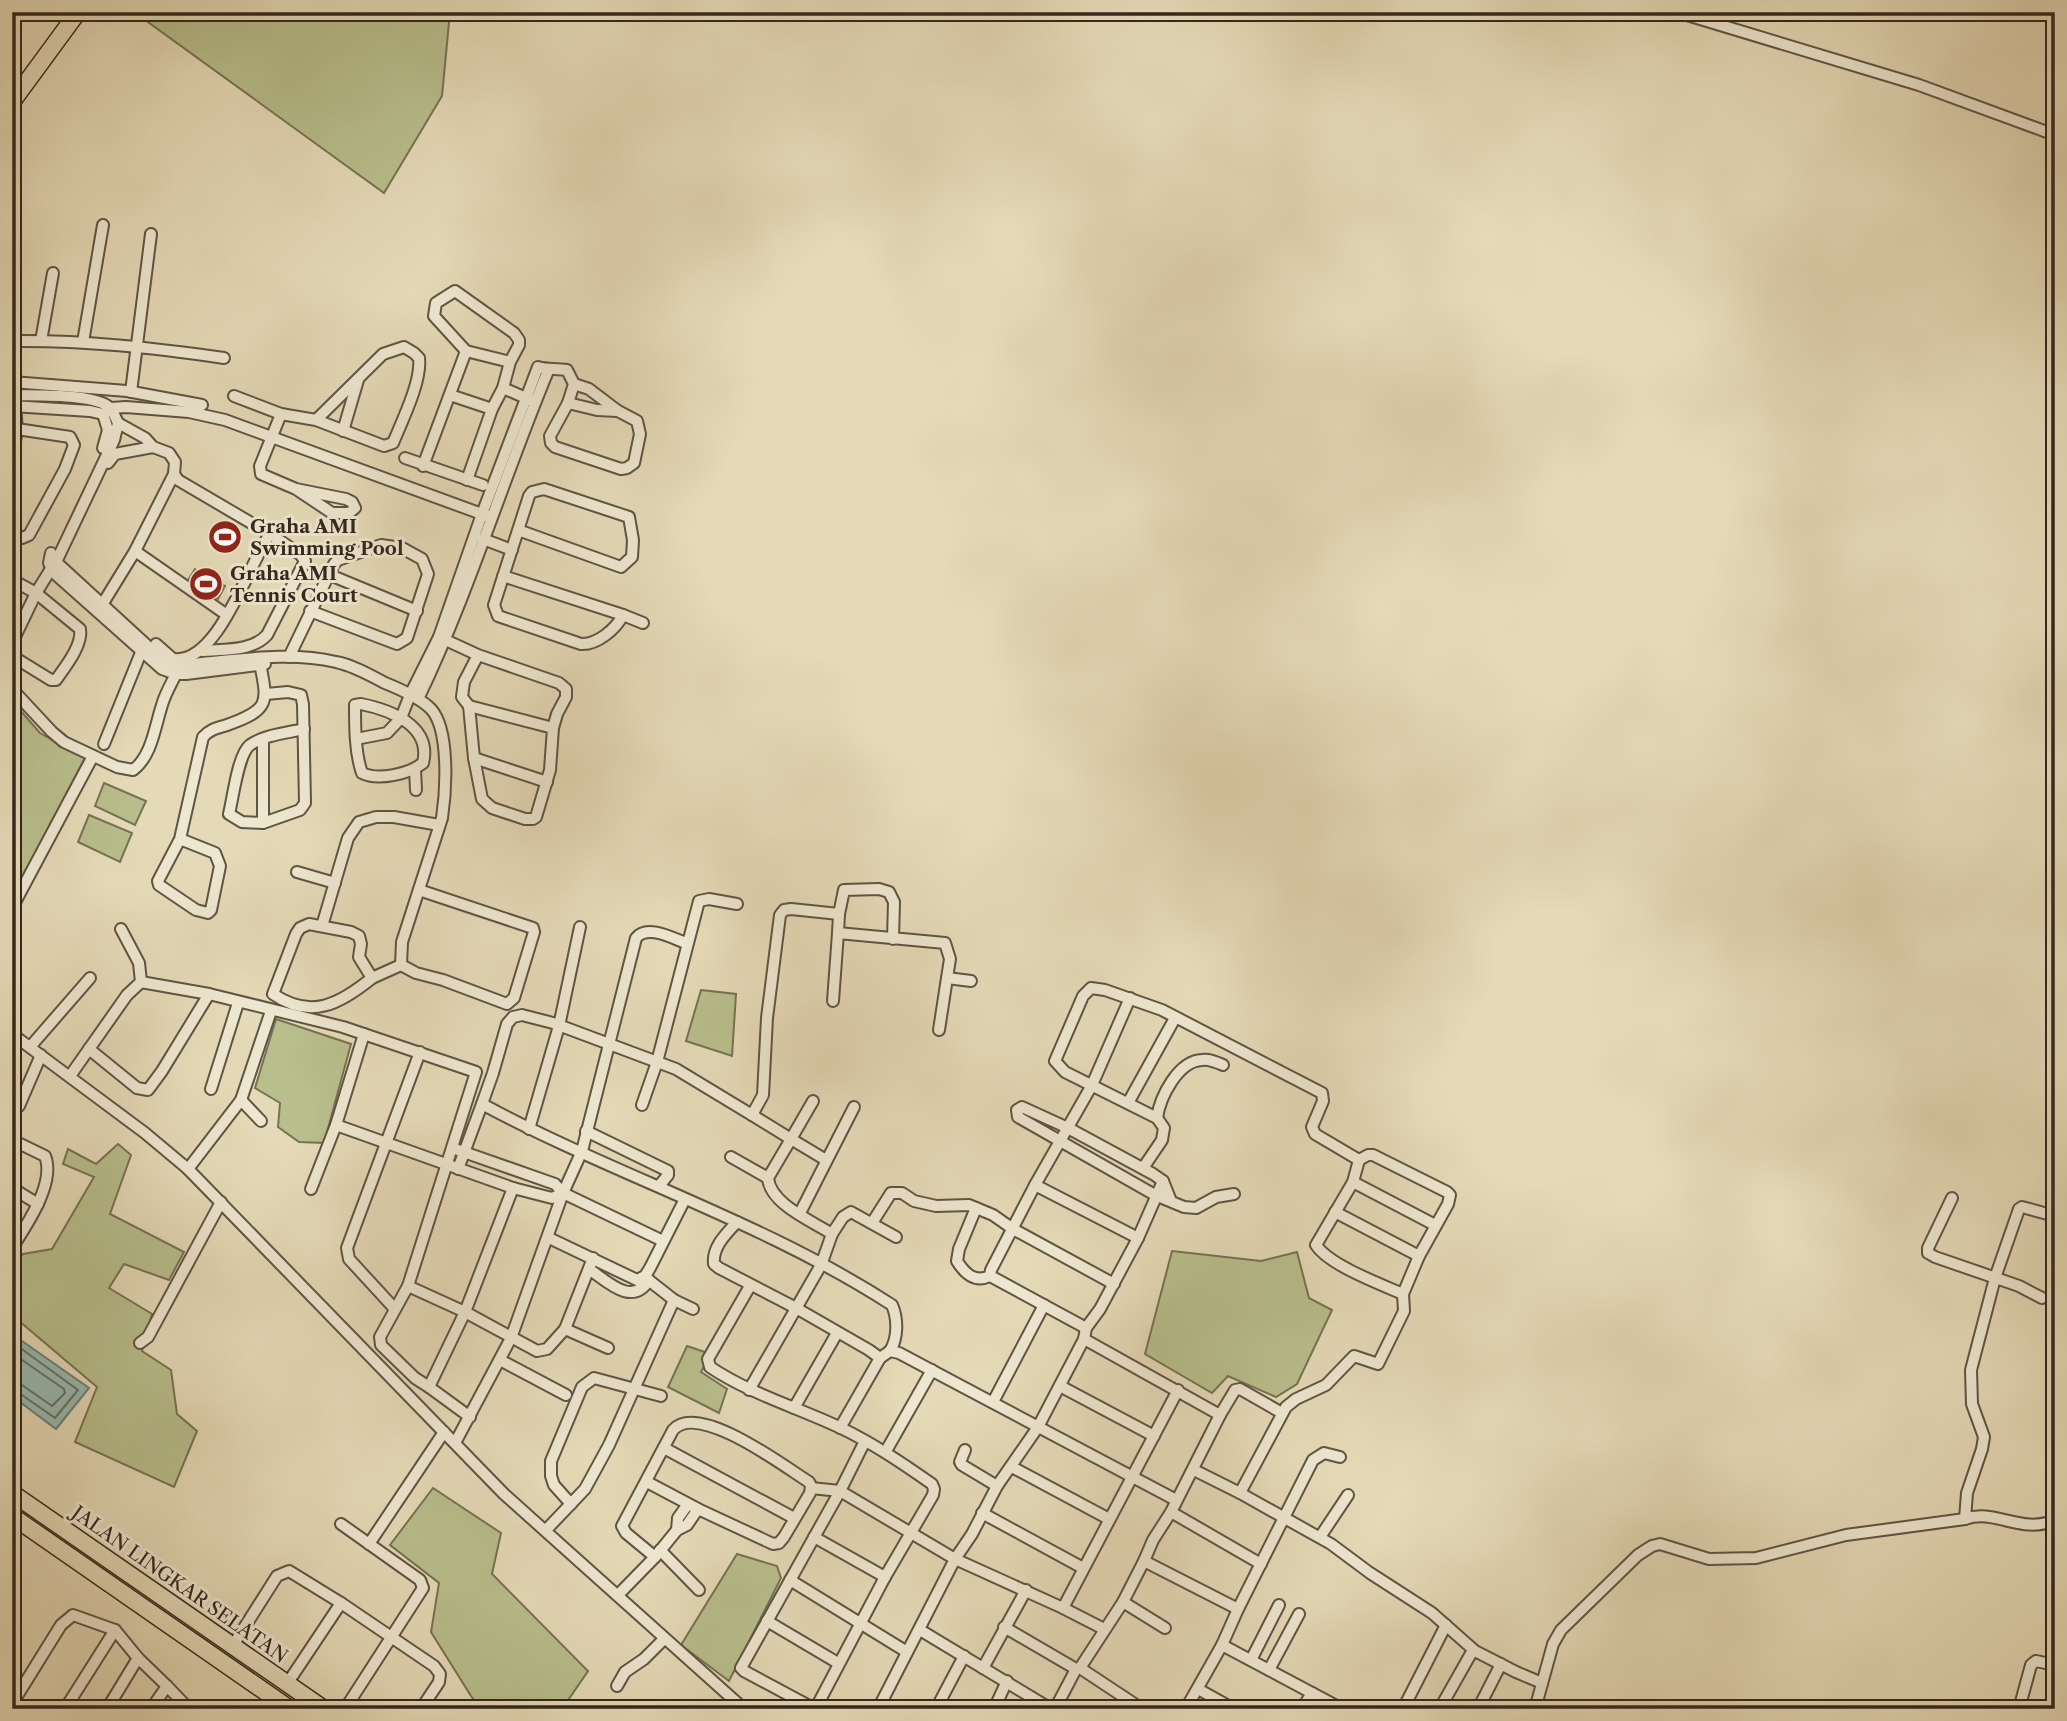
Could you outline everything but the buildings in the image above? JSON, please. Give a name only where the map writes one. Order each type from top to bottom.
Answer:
[{"type":"highway","points":[[12,102],[78,12]]},
{"type":"highway","name":"JALAN LINGKAR SELATAN","points":[[12,1493],[324,1709]]},
{"type":"highway","name":"JALAN LINGKAR SELATAN","points":[[12,1516],[290,1709]]},
{"type":"street","points":[[1678,12],[1909,82],[2055,135]]},
{"type":"street","points":[[83,342],[103,225]]},
{"type":"street","points":[[131,391],[151,234]]},
{"type":"street","points":[[41,341],[53,273]]},
{"type":"street","points":[[467,480],[519,340],[514,333],[455,291],[436,303],[434,316],[466,351],[510,362]]},
{"type":"street","points":[[12,341],[137,346],[225,358]]},
{"type":"street","points":[[234,396],[281,414],[316,420],[383,446],[393,443],[418,373],[419,358],[404,347],[386,352],[316,420]]},
{"type":"street","points":[[423,466],[466,351]]},
{"type":"street","points":[[442,639],[531,401],[548,371],[567,370],[574,384],[568,404],[550,436],[552,446],[624,469],[634,463],[640,434],[637,421],[618,411],[589,389],[574,384]]},
{"type":"street","points":[[343,431],[359,379]]},
{"type":"street","points":[[12,382],[131,391],[202,405]]},
{"type":"street","points":[[503,388],[531,401]]},
{"type":"street","points":[[450,395],[492,410]]},
{"type":"street","points":[[12,460],[17,429],[13,402],[72,397],[90,400],[107,411],[118,423],[145,438],[153,447],[169,453],[175,463],[174,474],[135,551],[105,600]]},
{"type":"street","points":[[568,404],[618,411]]},
{"type":"street","points":[[107,411],[126,407],[190,412],[225,419],[486,516]]},
{"type":"street","points":[[107,411],[108,430],[105,444],[48,563],[143,646],[169,664],[210,666]]},
{"type":"street","points":[[281,414],[260,466],[261,474],[296,489],[332,513],[349,513],[355,508],[352,502],[346,499],[296,489]]},
{"type":"street","points":[[12,643],[114,440],[118,423]]},
{"type":"street","points":[[12,536],[22,538],[29,535],[65,469],[74,444],[70,437],[17,429]]},
{"type":"street","points":[[153,447],[113,456],[63,558],[65,566],[173,659],[188,658],[202,651],[259,644],[267,635],[305,561],[301,555],[270,534],[192,489],[174,474]]},
{"type":"street","points":[[405,458],[483,485]]},
{"type":"street","points":[[518,530],[620,566],[625,565],[632,557],[633,540],[629,517],[544,489],[530,494],[518,530],[512,550],[503,576],[494,605],[498,616],[581,644],[590,644],[617,626],[623,615]]},
{"type":"street","points":[[356,739],[387,733],[417,699],[483,539],[486,516]]},
{"type":"street","points":[[202,651],[227,615],[270,534]]},
{"type":"street","points":[[483,539],[512,550]]},
{"type":"street","points":[[289,657],[310,611],[330,575],[332,566],[338,561],[376,547],[391,545],[422,559],[427,569],[418,611],[407,638],[397,645],[310,611]]},
{"type":"street","points":[[135,551],[227,615]]},
{"type":"street","points":[[330,575],[418,611]]},
{"type":"street","points":[[503,576],[643,623]]},
{"type":"street","points":[[12,580],[36,593],[79,629],[81,634],[76,648],[54,680],[12,656]]},
{"type":"street","points":[[442,639],[564,687],[566,697],[553,728],[547,782],[536,817],[530,820],[485,803],[482,799],[468,706],[462,697],[462,690],[478,655]]},
{"type":"street","points":[[143,646],[162,669],[176,674],[210,666],[289,657],[339,662],[417,699],[432,710],[439,722],[445,764],[445,798],[400,950],[401,965]]},
{"type":"street","points":[[104,744],[143,646]]},
{"type":"street","points":[[180,839],[215,853],[219,861],[211,910],[208,913],[196,910],[159,885],[159,878],[180,839],[203,737],[212,730],[253,715],[260,709],[266,694],[260,661]]},
{"type":"street","points":[[260,661],[341,670],[403,699],[403,715]]},
{"type":"street","points":[[12,689],[51,732],[64,742],[127,770],[133,770],[138,767],[149,747],[163,702],[176,674]]},
{"type":"street","points":[[266,694],[288,692],[301,695],[304,729],[304,808],[264,822],[242,822],[229,814],[242,755],[249,746],[263,739],[304,729]]},
{"type":"street","points":[[355,705],[373,706],[403,715],[419,733],[426,751],[422,763],[415,769],[372,776],[362,773],[356,739],[355,705]]},
{"type":"street","points":[[468,706],[553,728]]},
{"type":"street","points":[[263,739],[264,822]]},
{"type":"street","points":[[12,908],[93,755]]},
{"type":"street","points":[[474,758],[547,782]]},
{"type":"street","points":[[415,769],[416,790]]},
{"type":"street","points":[[322,926],[348,838],[359,822],[376,817],[394,817],[440,822]]},
{"type":"street","points":[[297,872],[335,883]]},
{"type":"street","points":[[833,1001],[839,914],[845,889],[886,891],[891,894],[894,902],[893,939]]},
{"type":"street","points":[[401,965],[416,973],[507,1004],[514,998],[534,932],[533,928],[419,890]]},
{"type":"street","points":[[642,1105],[657,1062],[699,901],[709,899],[737,904]]},
{"type":"street","points":[[752,1115],[763,1095],[767,1018],[780,915],[790,909],[839,914]]},
{"type":"street","points":[[12,914],[15,923],[12,928]]},
{"type":"street","points":[[372,978],[359,957],[359,936],[309,924],[298,930],[273,994],[295,1006],[322,1007],[372,978],[401,965]]},
{"type":"street","points":[[529,1129],[559,1026],[580,927]]},
{"type":"street","points":[[121,929],[139,963],[141,982]]},
{"type":"street","points":[[455,1443],[511,1338],[563,1193],[582,1152],[638,934],[648,932],[687,943]]},
{"type":"street","points":[[838,933],[945,943],[950,959],[939,1030]]},
{"type":"street","points":[[30,1047],[90,978]]},
{"type":"street","points":[[947,978],[971,981]]},
{"type":"street","points":[[141,982],[209,994],[364,1034],[491,1077]]},
{"type":"street","points":[[70,1076],[127,995],[141,982]]},
{"type":"street","points":[[1143,1168],[1162,1140],[1164,1128],[1157,1118],[1065,1072],[1055,1061],[1083,996],[1091,988],[1105,990],[1162,1010],[1322,1093],[1323,1101],[1312,1131],[1359,1160]]},
{"type":"street","points":[[89,1049],[136,1088],[148,1090],[209,994]]},
{"type":"street","points":[[976,1208],[959,1249],[957,1261],[974,1278],[981,1280],[990,1276],[994,1263],[1035,1185],[1093,1084],[1130,998]]},
{"type":"street","points":[[211,1089],[238,1003]]},
{"type":"street","points":[[188,1170],[241,1100],[271,1011]]},
{"type":"street","points":[[470,1417],[415,1378],[381,1345],[380,1337],[408,1286],[446,1165],[458,1150],[482,1104],[510,1019],[522,1015],[559,1026],[684,1074],[826,1160]]},
{"type":"street","points":[[1128,1103],[1175,1018]]},
{"type":"street","points":[[12,1034],[145,1133],[188,1170],[504,1494],[744,1709]]},
{"type":"street","points":[[311,1189],[336,1125],[364,1034]]},
{"type":"street","points":[[394,1308],[349,1259],[347,1252],[420,1052]]},
{"type":"street","points":[[19,1106],[41,1055]]},
{"type":"street","points":[[1157,1118],[1158,1106],[1183,1068],[1201,1060],[1223,1065]]},
{"type":"street","points":[[458,1169],[458,1150],[476,1072]]},
{"type":"street","points":[[241,1100],[261,1121]]},
{"type":"street","points":[[813,1101],[768,1178],[768,1184],[776,1199],[832,1234]]},
{"type":"street","points":[[482,1104],[529,1129],[737,1222],[858,1283],[892,1305],[896,1325],[895,1340],[840,1428]]},
{"type":"street","points":[[800,1213],[854,1107]]},
{"type":"street","points":[[1171,1201],[1163,1181],[1143,1168],[1068,1128],[1022,1107],[1017,1110],[1018,1117],[1155,1195],[1192,1209],[1216,1197],[1234,1194]]},
{"type":"street","points":[[336,1125],[513,1188],[552,1198],[563,1193]]},
{"type":"street","points":[[586,1131],[668,1171],[659,1186]]},
{"type":"street","points":[[12,1140],[45,1156],[47,1162],[47,1175],[38,1204],[12,1248]]},
{"type":"street","points":[[603,1162],[612,1143]]},
{"type":"street","points":[[458,1150],[555,1184],[563,1193],[663,1241]]},
{"type":"street","points":[[1240,1493],[1282,1413],[1296,1399],[1326,1385],[1354,1356],[1378,1364],[1404,1311],[1403,1294],[1419,1256],[1449,1200],[1448,1193],[1373,1155],[1359,1160]]},
{"type":"street","points":[[731,1157],[768,1178]]},
{"type":"street","points":[[1359,1160],[1353,1182],[1316,1243],[1317,1248],[1349,1270],[1403,1294]]},
{"type":"street","points":[[494,1181],[498,1164]]},
{"type":"street","points":[[878,1709],[955,1559],[998,1486],[1038,1427],[1085,1333],[1138,1238],[1163,1181]]},
{"type":"street","points":[[1353,1182],[1435,1225]]},
{"type":"street","points":[[1035,1185],[1138,1238]]},
{"type":"street","points":[[12,1188],[38,1204]]},
{"type":"street","points":[[429,1387],[465,1312],[513,1188]]},
{"type":"street","points":[[872,1223],[891,1193],[902,1193],[914,1201],[936,1206],[969,1205],[993,1215],[1114,1284]]},
{"type":"street","points":[[1952,1198],[1928,1253],[2042,1298]]},
{"type":"street","points":[[647,1278],[685,1199]]},
{"type":"street","points":[[140,1343],[148,1337],[221,1202]]},
{"type":"street","points":[[1965,1519],[1967,1493],[1984,1437],[1972,1404],[1970,1370],[1995,1278],[2019,1209],[2022,1207],[2055,1216]]},
{"type":"street","points":[[749,1390],[821,1265],[832,1234],[848,1213],[851,1212],[896,1237]]},
{"type":"street","points":[[1335,1212],[1419,1256]]},
{"type":"street","points":[[737,1222],[715,1249],[714,1264],[837,1333],[885,1355],[899,1353],[1176,1500]]},
{"type":"street","points":[[549,1238],[591,1263],[634,1280],[647,1278],[674,1300],[693,1309]]},
{"type":"street","points":[[408,1286],[541,1351],[547,1349],[565,1329],[591,1263]]},
{"type":"street","points":[[990,1276],[1044,1305],[1220,1415]]},
{"type":"street","points":[[750,1286],[707,1360],[710,1368],[749,1390],[840,1428],[886,1451],[934,1488],[933,1495],[885,1577],[818,1704],[811,1707],[741,1667],[865,1441]]},
{"type":"street","points":[[546,1530],[585,1489],[609,1446],[674,1300]]},
{"type":"street","points":[[993,1402],[1044,1305]]},
{"type":"street","points":[[565,1329],[608,1348]]},
{"type":"street","points":[[794,1408],[837,1333]]},
{"type":"street","points":[[500,1360],[566,1395]]},
{"type":"street","points":[[886,1451],[932,1370]]},
{"type":"street","points":[[571,1504],[555,1485],[550,1467],[552,1454],[582,1387],[594,1378],[661,1396]]},
{"type":"street","points":[[1060,1386],[1154,1436]]},
{"type":"street","points":[[920,1630],[1053,1709],[1124,1602],[1156,1534],[1171,1513],[1220,1415],[1238,1388],[1282,1413]]},
{"type":"street","points":[[1063,1608],[1178,1390]]},
{"type":"street","points":[[647,1482],[693,1507],[773,1544],[781,1541],[811,1488],[809,1482],[750,1444],[716,1428],[692,1423],[681,1424],[673,1430],[622,1525],[626,1533],[658,1554],[699,1590]]},
{"type":"street","points":[[369,1544],[444,1432]]},
{"type":"street","points":[[664,1448],[794,1518]]},
{"type":"street","points":[[965,1450],[960,1462],[962,1465],[998,1486]]},
{"type":"street","points":[[1180,1709],[1188,1705],[1222,1646],[1313,1460],[1324,1453],[1340,1457]]},
{"type":"street","points":[[1012,1467],[1109,1519]]},
{"type":"street","points":[[1194,1470],[1320,1537],[1413,1600],[1473,1650],[1542,1682]]},
{"type":"street","points":[[811,1488],[840,1490],[955,1559],[1026,1590],[1104,1629]]},
{"type":"street","points":[[1320,1537],[1348,1494]]},
{"type":"street","points":[[618,1595],[677,1530],[687,1525],[693,1507]]},
{"type":"street","points":[[982,1513],[1083,1567]]},
{"type":"street","points":[[1171,1513],[1261,1564]]},
{"type":"street","points":[[1535,1709],[1553,1643],[1561,1630],[1638,1555],[1652,1546],[1669,1545],[1709,1559],[1756,1558],[1846,1535],[1974,1516],[2029,1526],[2055,1520]]},
{"type":"street","points":[[341,1524],[420,1580],[423,1586],[345,1709]]},
{"type":"street","points":[[814,1537],[885,1577]]},
{"type":"street","points":[[1144,1561],[1238,1609]]},
{"type":"street","points":[[232,1647],[277,1576],[289,1571],[435,1666],[440,1674],[439,1682],[421,1709]]},
{"type":"street","points":[[790,1580],[863,1622],[907,1652]]},
{"type":"street","points":[[983,1668],[1026,1590]]},
{"type":"street","points":[[1124,1602],[1165,1628]]},
{"type":"street","points":[[288,1684],[341,1603]]},
{"type":"street","points":[[1251,1660],[1279,1605]]},
{"type":"street","points":[[1269,1670],[1299,1614]]},
{"type":"street","points":[[12,1704],[65,1619],[73,1615],[115,1630],[138,1658],[190,1709]]},
{"type":"street","points":[[767,1621],[838,1663]]},
{"type":"street","points":[[1403,1709],[1446,1625]]},
{"type":"street","points":[[1004,1627],[1142,1709]]},
{"type":"street","points":[[65,1709],[115,1630]]},
{"type":"street","points":[[617,1686],[625,1672],[644,1659],[664,1639]]},
{"type":"street","points":[[1222,1646],[1342,1709]]},
{"type":"street","points":[[1443,1703],[1473,1650]]},
{"type":"street","points":[[936,1709],[964,1656]]},
{"type":"street","points":[[107,1709],[138,1658]]},
{"type":"street","points":[[2019,1709],[2031,1665],[2036,1661],[2055,1665]]},
{"type":"street","points":[[1478,1709],[1501,1664]]},
{"type":"street","points":[[994,1709],[1007,1681]]},
{"type":"street","points":[[151,1709],[167,1686]]},
{"type":"street","points":[[1198,1689],[1234,1709]]},
{"type":"street","points":[[1302,1709],[1312,1693]]},
{"type":"green space","points":[[134,12],[450,12],[442,96],[384,193]]},
{"type":"green space","name":"Graha AMI Tennis Court","points":[[195,569],[225,586],[218,599],[187,582]]},
{"type":"green space","points":[[12,701],[40,733],[85,758],[19,884],[12,846]]},
{"type":"green space","points":[[104,783],[146,801],[135,825],[95,806]]},
{"type":"green space","points":[[89,815],[132,833],[120,862],[78,842]]},
{"type":"green space","points":[[701,990],[736,994],[732,1056],[686,1041]]},
{"type":"green space","points":[[276,1019],[351,1044],[324,1143],[299,1142],[278,1127],[280,1103],[255,1088]]},
{"type":"green space","points":[[118,1144],[131,1155],[110,1214],[184,1252],[169,1280],[124,1264],[109,1288],[152,1314],[142,1351],[171,1370],[177,1414],[197,1431],[174,1487],[75,1442],[97,1387],[12,1315],[12,1266],[23,1254],[52,1249],[94,1177],[63,1164],[68,1149],[96,1164]]},
{"type":"green space","points":[[1172,1251],[1261,1261],[1297,1252],[1309,1298],[1332,1310],[1297,1384],[1276,1397],[1228,1376],[1212,1393],[1145,1354]]},
{"type":"green space","points":[[687,1346],[711,1354],[701,1372],[727,1389],[719,1413],[668,1387]]},
{"type":"green space","points":[[433,1488],[501,1533],[492,1574],[588,1671],[562,1709],[481,1709],[431,1632],[439,1583],[390,1545]]},
{"type":"green space","points":[[737,1554],[777,1566],[781,1578],[729,1681],[681,1645]]},
{"type":"water","points":[[12,1334],[89,1388],[56,1429],[12,1396]]},
{"type":"place","name":"Graha AMI Swimming Pool","points":[[225,537]]},
{"type":"place","name":"Graha AMI Tennis Court","points":[[206,584]]}]
